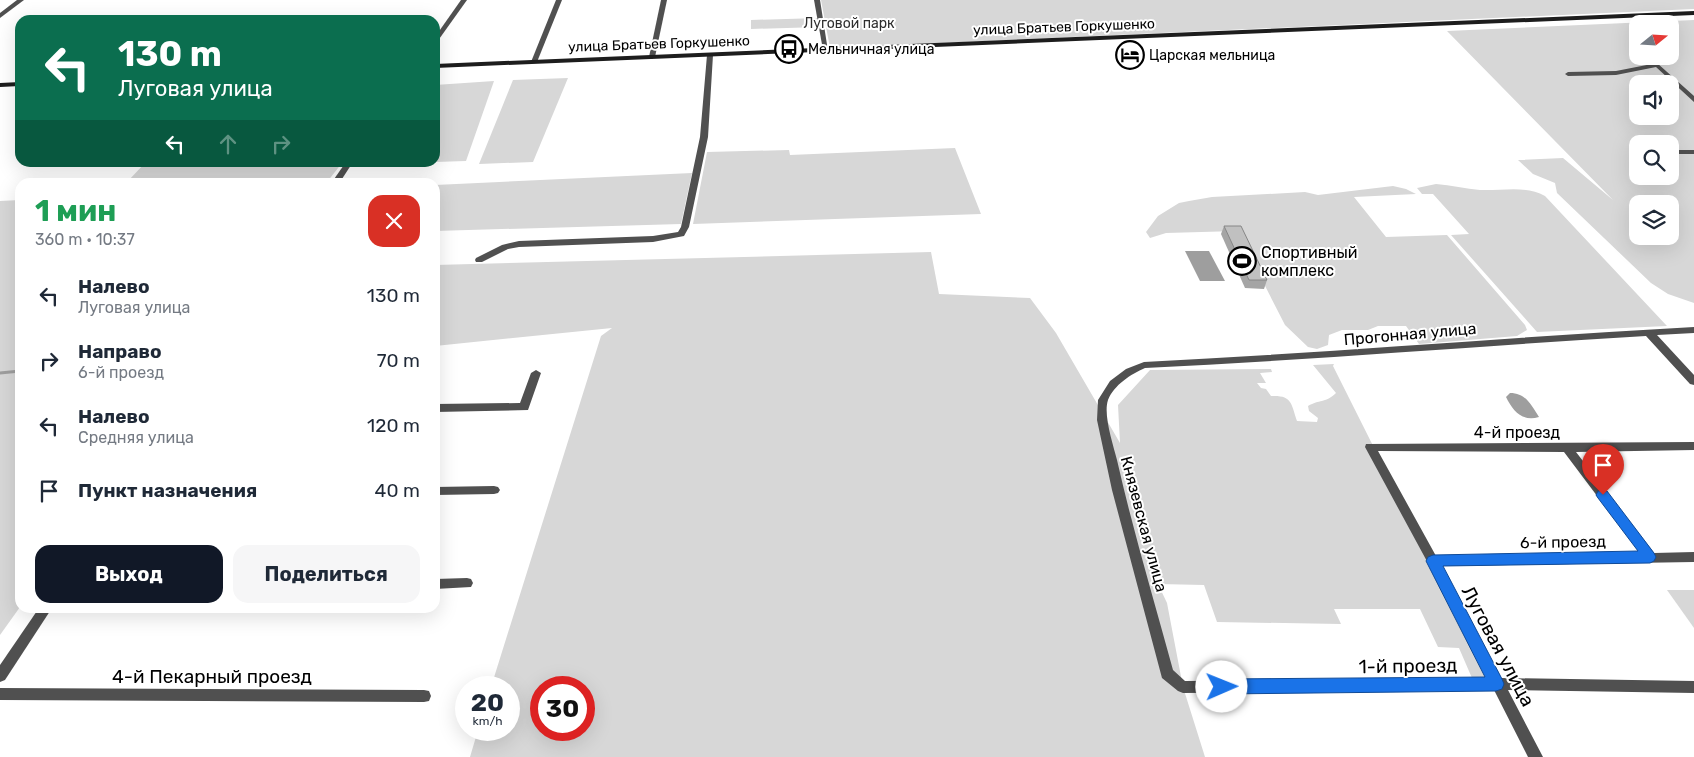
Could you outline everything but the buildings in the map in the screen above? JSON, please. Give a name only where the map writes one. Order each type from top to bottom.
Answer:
[{"type":"street","points":[[0,16],[20,0]]},
{"type":"street","points":[[440,34],[464,0]]},
{"type":"street","points":[[534,62],[559,0]]},
{"type":"street","points":[[652,57],[664,0]]},
{"type":"street","points":[[817,0],[826,50]]},
{"type":"street","name":"улица Братьев Горкушенко","points":[[440,66],[1694,13]]},
{"type":"street","points":[[479,260],[505,246],[519,244],[653,239],[681,234],[685,227],[704,137],[710,55]]},
{"type":"street","points":[[1568,74],[1616,73],[1657,65],[1694,100]]},
{"type":"street","points":[[0,84],[15,84]]},
{"type":"street","points":[[1679,152],[1694,152]]},
{"type":"street","points":[[339,178],[346,167]]},
{"type":"street","name":"Прогонная улица","points":[[1130,371],[1144,365],[1256,358],[1299,358],[1568,337],[1694,330]]},
{"type":"street","points":[[1650,333],[1694,381]]},
{"type":"street","name":"Князевская улица","points":[[1130,371],[1114,384],[1104,400],[1102,420],[1118,490],[1167,674],[1183,687]]},
{"type":"street","points":[[440,408],[524,407],[536,373]]},
{"type":"street","name":"4-й проезд","points":[[1370,447],[1568,448],[1694,446]]},
{"type":"street","name":"Луговая улица","points":[[1370,447],[1433,561],[1536,757]]},
{"type":"street","points":[[1568,448],[1650,557]]},
{"type":"street","points":[[440,491],[494,490]]},
{"type":"street","name":"6-й проезд","points":[[1433,561],[1694,556]]},
{"type":"street","points":[[440,584],[467,583]]},
{"type":"street","points":[[0,676],[43,613]]},
{"type":"street","name":"1-й проезд","points":[[1183,687],[1496,684],[1694,687]]},
{"type":"street","name":"4-й Пекарный проезд","points":[[0,694],[424,696]]},
{"type":"green space","name":"Луговой парк","points":[[821,0],[1694,0],[1694,9],[830,48]]},
{"type":"green space","points":[[819,18],[820,27],[751,29],[751,20]]},
{"type":"green space","points":[[1694,20],[1694,303],[1668,294],[1651,283],[1557,193],[1555,183],[1533,174],[1518,160],[1563,158],[1613,200],[1447,31],[1629,23],[1629,65],[1679,65],[1679,21]]},
{"type":"green space","points":[[568,78],[533,162],[479,164],[513,80]]},
{"type":"green space","points":[[494,81],[466,161],[440,162],[440,85]]},
{"type":"green space","points":[[955,148],[981,214],[693,224],[707,152],[789,150],[790,155]]},
{"type":"green space","points":[[141,167],[339,167],[330,178],[131,178]]},
{"type":"green space","points":[[692,173],[681,224],[440,231],[440,185]]},
{"type":"green space","points":[[1436,184],[1480,190],[1522,190],[1545,196],[1667,326],[1537,332],[1451,235],[1469,234],[1433,194],[1422,194],[1417,188]]},
{"type":"green space","points":[[1393,186],[1416,194],[1354,197],[1386,237],[1447,235],[1525,325],[1527,330],[1517,336],[1419,344],[1406,326],[1378,326],[1368,330],[1342,330],[1329,335],[1328,345],[1317,349],[1308,347],[1285,325],[1237,231],[1166,233],[1150,238],[1146,232],[1158,216],[1179,203],[1189,201],[1212,197],[1305,192],[1318,195]]},
{"type":"green space","points":[[15,200],[16,613],[0,635],[0,201]]},
{"type":"green space","points":[[931,252],[939,294],[1030,298],[1056,333],[1120,443],[1118,405],[1150,370],[1271,369],[1272,372],[1260,373],[1266,383],[1257,383],[1261,388],[1266,389],[1271,396],[1283,397],[1290,401],[1297,421],[1317,422],[1318,418],[1309,411],[1308,406],[1328,399],[1336,393],[1313,365],[1334,364],[1333,366],[1491,681],[1475,685],[1459,648],[1438,647],[1420,609],[1334,609],[1341,624],[1217,622],[1204,585],[1158,584],[1167,603],[1183,687],[1205,757],[470,757],[475,741],[520,741],[520,676],[494,676],[601,336],[612,328],[440,345],[440,265]]},
{"type":"green space","points":[[1667,590],[1694,590],[1694,628]]},
{"type":"shaded area","points":[[1185,251],[1209,251],[1225,281],[1200,281]]},
{"type":"shaded area","points":[[1510,393],[1524,397],[1539,417],[1523,417],[1515,411],[1506,397]]},
{"type":"waterway","points":[[0,373],[15,372]]},
{"type":"place","name":"Мельничная улица","points":[[789,49]]},
{"type":"place","name":"Царская мельница","points":[[1130,55]]},
{"type":"place","name":"Спортивный комплекс","points":[[1242,261]]},
{"type":"route","points":[[1222,687],[1496,684],[1433,561],[1650,557],[1603,495]]}]
